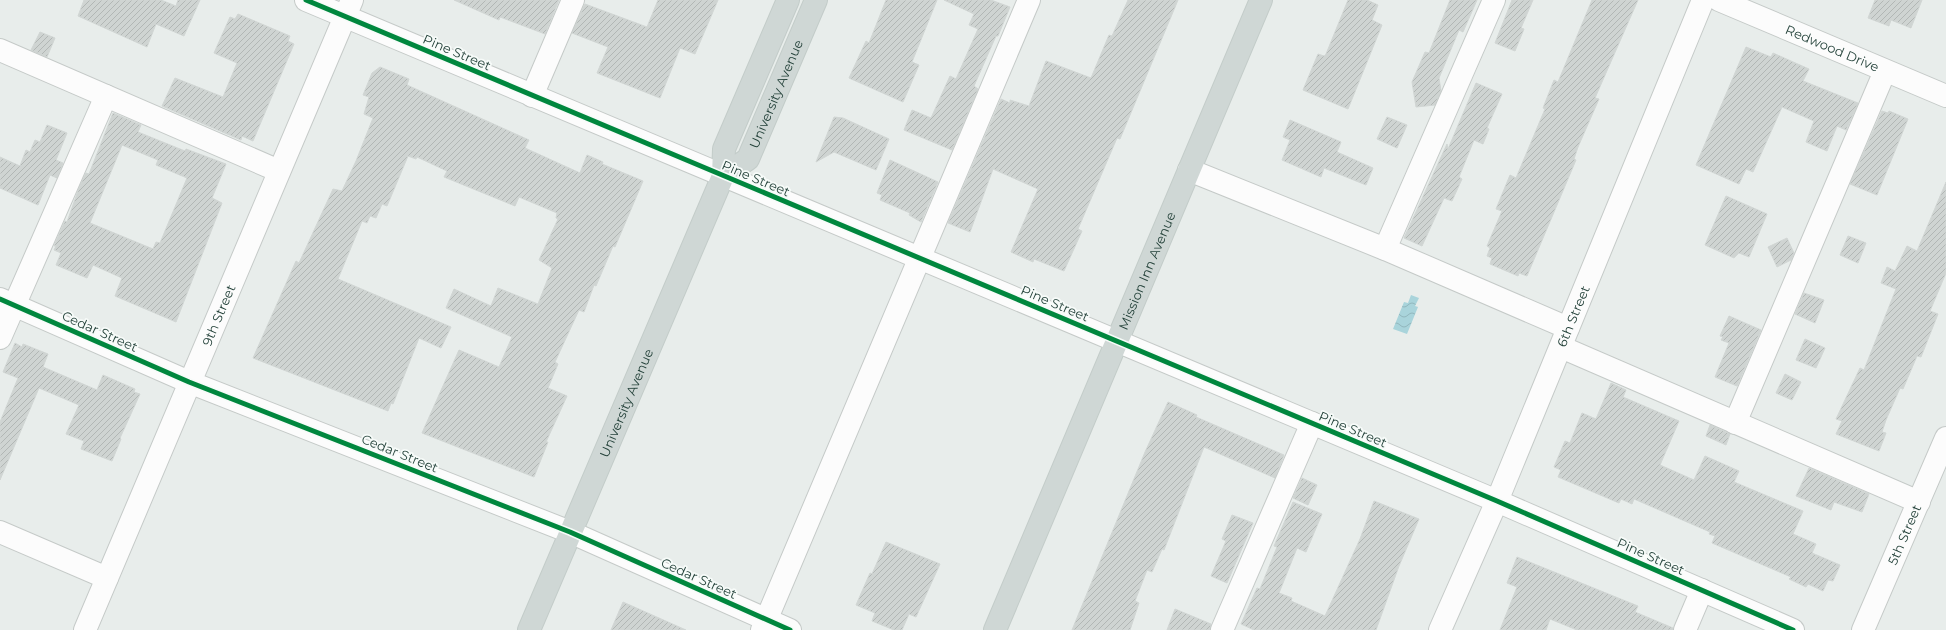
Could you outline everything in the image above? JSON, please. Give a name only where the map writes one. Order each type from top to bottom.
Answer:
[{"type":"main road","name":"University Avenue","points":[[529,630],[723,176],[724,149],[788,0]]},
{"type":"main road","name":"University Avenue","points":[[723,176],[748,159],[816,0]]},
{"type":"main road","name":"Mission Inn Avenue","points":[[995,630],[1261,0]]},
{"type":"street","name":"Pine Street","points":[[306,0],[348,8],[532,96],[1497,501],[1793,630]]},
{"type":"street","points":[[532,96],[573,0]]},
{"type":"street","points":[[765,625],[1029,0]]},
{"type":"street","points":[[1385,249],[1494,0]]},
{"type":"street","name":"6th Street","points":[[1440,630],[1497,501],[1703,0]]},
{"type":"street","name":"Redwood Drive","points":[[1719,0],[1946,96]]},
{"type":"street","name":"9th Street","points":[[85,630],[348,8]]},
{"type":"street","points":[[0,50],[279,171]]},
{"type":"street","points":[[1735,423],[1885,71]]},
{"type":"street","points":[[0,338],[7,302],[106,96]]},
{"type":"street","points":[[1189,170],[1385,249],[1735,423],[1918,502]]},
{"type":"street","name":"Cedar Street","points":[[7,302],[189,382],[570,532],[765,625],[790,630]]},
{"type":"street","points":[[1222,630],[1312,423]]},
{"type":"street","name":"5th Street","points":[[1863,630],[1946,438]]},
{"type":"street","points":[[0,532],[107,578]]},
{"type":"street","points":[[1685,630],[1702,590]]},
{"type":"water","points":[[1411,295],[1419,298],[1415,306],[1418,307],[1407,334],[1393,329],[1404,302],[1408,303]]},
{"type":"building","points":[[84,0],[161,0],[176,6],[178,0],[200,0],[184,36],[156,24],[147,47],[78,16]]},
{"type":"building","points":[[454,0],[559,0],[545,34],[500,17],[499,20]]},
{"type":"building","points":[[658,0],[718,0],[695,54],[680,48],[660,98],[597,73],[608,47],[572,33],[585,4],[647,27]]},
{"type":"building","points":[[886,0],[937,0],[912,62],[919,65],[903,102],[849,78],[866,41],[869,43]]},
{"type":"building","points":[[944,0],[991,0],[1010,7],[974,86],[978,89],[952,150],[904,130],[912,110],[931,118],[950,76],[956,79],[978,29],[969,25],[974,14]]},
{"type":"building","points":[[1128,0],[1178,0],[1120,139],[1117,138],[1078,229],[1082,231],[1064,271],[1034,259],[1033,262],[1011,252],[1038,189],[993,169],[970,232],[948,223],[1001,99],[1010,103],[1010,100],[1029,106],[1046,61],[1091,78],[1109,35],[1112,36]]},
{"type":"building","points":[[1348,0],[1367,0],[1378,5],[1372,20],[1382,25],[1348,109],[1303,90],[1318,54],[1324,56],[1326,54]]},
{"type":"building","points":[[1450,0],[1477,0],[1463,32],[1459,30],[1439,78],[1441,91],[1435,105],[1416,107],[1412,82],[1425,52],[1429,53]]},
{"type":"building","points":[[1512,0],[1533,0],[1521,28],[1524,29],[1515,51],[1495,43]]},
{"type":"building","points":[[1592,0],[1638,0],[1595,98],[1599,99],[1578,147],[1574,159],[1576,160],[1527,276],[1519,273],[1518,276],[1490,264],[1492,258],[1487,256],[1490,248],[1487,246],[1502,211],[1496,209],[1510,175],[1516,178],[1545,109],[1543,108],[1554,80],[1558,82]]},
{"type":"building","points":[[1875,0],[1922,0],[1911,28],[1891,20],[1889,26],[1868,18]]},
{"type":"building","points":[[238,14],[290,36],[288,41],[294,44],[253,141],[242,136],[241,140],[162,106],[175,78],[223,97],[237,63],[214,53],[230,17],[235,19]]},
{"type":"building","points":[[40,32],[55,38],[47,57],[31,50]]},
{"type":"building","points":[[1746,47],[1771,57],[1773,53],[1809,69],[1803,81],[1858,103],[1846,130],[1837,126],[1827,151],[1806,142],[1814,121],[1782,107],[1753,172],[1746,169],[1739,184],[1696,165]]},
{"type":"building","points":[[380,67],[409,79],[407,85],[529,140],[525,148],[580,173],[587,155],[603,162],[602,164],[643,181],[615,247],[613,246],[596,286],[594,285],[584,312],[579,310],[555,362],[558,364],[548,388],[567,396],[546,442],[548,442],[534,477],[422,433],[459,350],[499,367],[512,337],[446,308],[454,289],[491,306],[498,288],[538,304],[552,268],[539,260],[558,219],[556,218],[557,213],[519,197],[515,206],[444,177],[447,171],[417,157],[416,159],[408,156],[387,206],[382,204],[376,218],[370,216],[367,223],[362,221],[338,279],[451,327],[441,348],[419,338],[393,404],[391,403],[388,411],[253,358],[296,261],[299,263],[333,189],[342,191],[356,161],[373,118],[364,114],[369,97],[363,95],[372,73]]},
{"type":"building","points":[[1476,83],[1502,94],[1487,128],[1489,129],[1483,144],[1474,140],[1459,177],[1462,179],[1452,201],[1444,198],[1422,246],[1404,238],[1447,144],[1448,149]]},
{"type":"building","points":[[1882,111],[1888,113],[1889,111],[1908,119],[1877,195],[1850,184]]},
{"type":"building","points":[[113,113],[141,125],[138,132],[185,151],[186,149],[226,164],[212,198],[222,203],[176,322],[115,296],[122,278],[93,265],[87,278],[56,265],[61,253],[54,250],[56,246],[54,246],[65,221],[67,222],[86,173],[89,174]],"holes":[[[122,145],[158,160],[156,165],[187,178],[160,243],[156,242],[153,249],[90,223]]]},
{"type":"building","points":[[834,117],[843,118],[889,139],[876,170],[834,152],[816,162]]},
{"type":"building","points":[[1387,117],[1407,125],[1397,148],[1377,139]]},
{"type":"building","points":[[1290,120],[1341,142],[1337,152],[1373,168],[1366,185],[1324,168],[1321,177],[1282,160],[1290,140],[1283,137]]},
{"type":"building","points":[[47,125],[67,133],[56,160],[63,163],[57,178],[50,175],[38,205],[0,188],[0,157],[20,166],[26,150],[30,152],[35,140],[40,142]]},
{"type":"building","points":[[890,160],[938,182],[921,222],[909,215],[910,213],[880,200],[882,195],[877,193]]},
{"type":"building","points":[[1946,182],[1946,273],[1930,311],[1938,314],[1921,357],[1917,356],[1903,389],[1900,388],[1886,420],[1882,432],[1886,433],[1879,451],[1836,434],[1842,421],[1836,419],[1860,368],[1864,370],[1896,289],[1881,283],[1887,267],[1895,271],[1907,246],[1917,251]]},
{"type":"building","points":[[1726,196],[1767,214],[1749,257],[1739,253],[1734,258],[1705,245]]},
{"type":"building","points":[[1848,236],[1866,243],[1858,263],[1840,255]]},
{"type":"building","points":[[1787,238],[1794,253],[1791,260],[1777,267],[1768,247]]},
{"type":"building","points":[[1804,293],[1824,300],[1815,323],[1795,314]]},
{"type":"building","points":[[1729,316],[1761,330],[1737,386],[1715,377],[1729,343],[1721,340],[1723,337],[1720,336]]},
{"type":"building","points":[[1805,339],[1825,348],[1816,368],[1796,360]]},
{"type":"building","points":[[15,343],[22,347],[23,344],[48,354],[43,367],[97,390],[103,375],[135,389],[134,392],[140,394],[120,438],[121,439],[112,461],[81,449],[84,441],[66,434],[79,405],[39,388],[0,480],[0,422],[18,378],[3,372]]},
{"type":"building","points":[[1785,374],[1801,382],[1792,400],[1776,393]]},
{"type":"building","points":[[1611,383],[1626,390],[1623,397],[1679,421],[1660,465],[1694,480],[1705,456],[1739,471],[1734,482],[1803,511],[1793,534],[1816,544],[1812,553],[1840,565],[1833,581],[1828,580],[1823,591],[1808,584],[1806,587],[1789,579],[1791,577],[1712,543],[1715,536],[1709,534],[1710,532],[1634,499],[1632,504],[1621,499],[1619,503],[1558,477],[1561,470],[1554,467],[1565,441],[1570,443],[1582,413],[1596,419]]},
{"type":"building","points":[[1168,402],[1197,415],[1196,417],[1284,455],[1275,478],[1204,447],[1164,550],[1162,549],[1152,572],[1147,570],[1135,601],[1139,603],[1130,630],[1072,630],[1145,452]]},
{"type":"building","points":[[1710,425],[1730,434],[1726,445],[1706,436]]},
{"type":"building","points":[[1809,468],[1869,494],[1862,512],[1834,502],[1831,510],[1796,496]]},
{"type":"building","points":[[1302,478],[1317,485],[1308,505],[1293,498]]},
{"type":"building","points":[[1374,501],[1419,519],[1399,566],[1376,630],[1254,630],[1241,624],[1257,588],[1260,589],[1277,547],[1274,546],[1293,502],[1322,514],[1306,552],[1297,548],[1279,593],[1292,598],[1291,601],[1325,616],[1360,539]]},
{"type":"building","points":[[1232,515],[1253,523],[1227,583],[1211,576],[1226,541],[1222,539]]},
{"type":"building","points":[[886,542],[940,564],[916,617],[909,614],[902,630],[894,630],[872,621],[875,613],[856,605]]},
{"type":"building","points":[[1517,557],[1638,606],[1635,612],[1673,628],[1673,630],[1577,630],[1550,619],[1546,630],[1500,630],[1517,587],[1507,583]]},
{"type":"building","points":[[623,602],[686,630],[611,630]]},
{"type":"building","points":[[1175,609],[1211,624],[1210,630],[1167,630]]},
{"type":"cycle path","points":[[306,0],[1497,501],[1793,630]]},
{"type":"cycle path","points":[[0,299],[189,382],[570,532],[790,630]]}]
